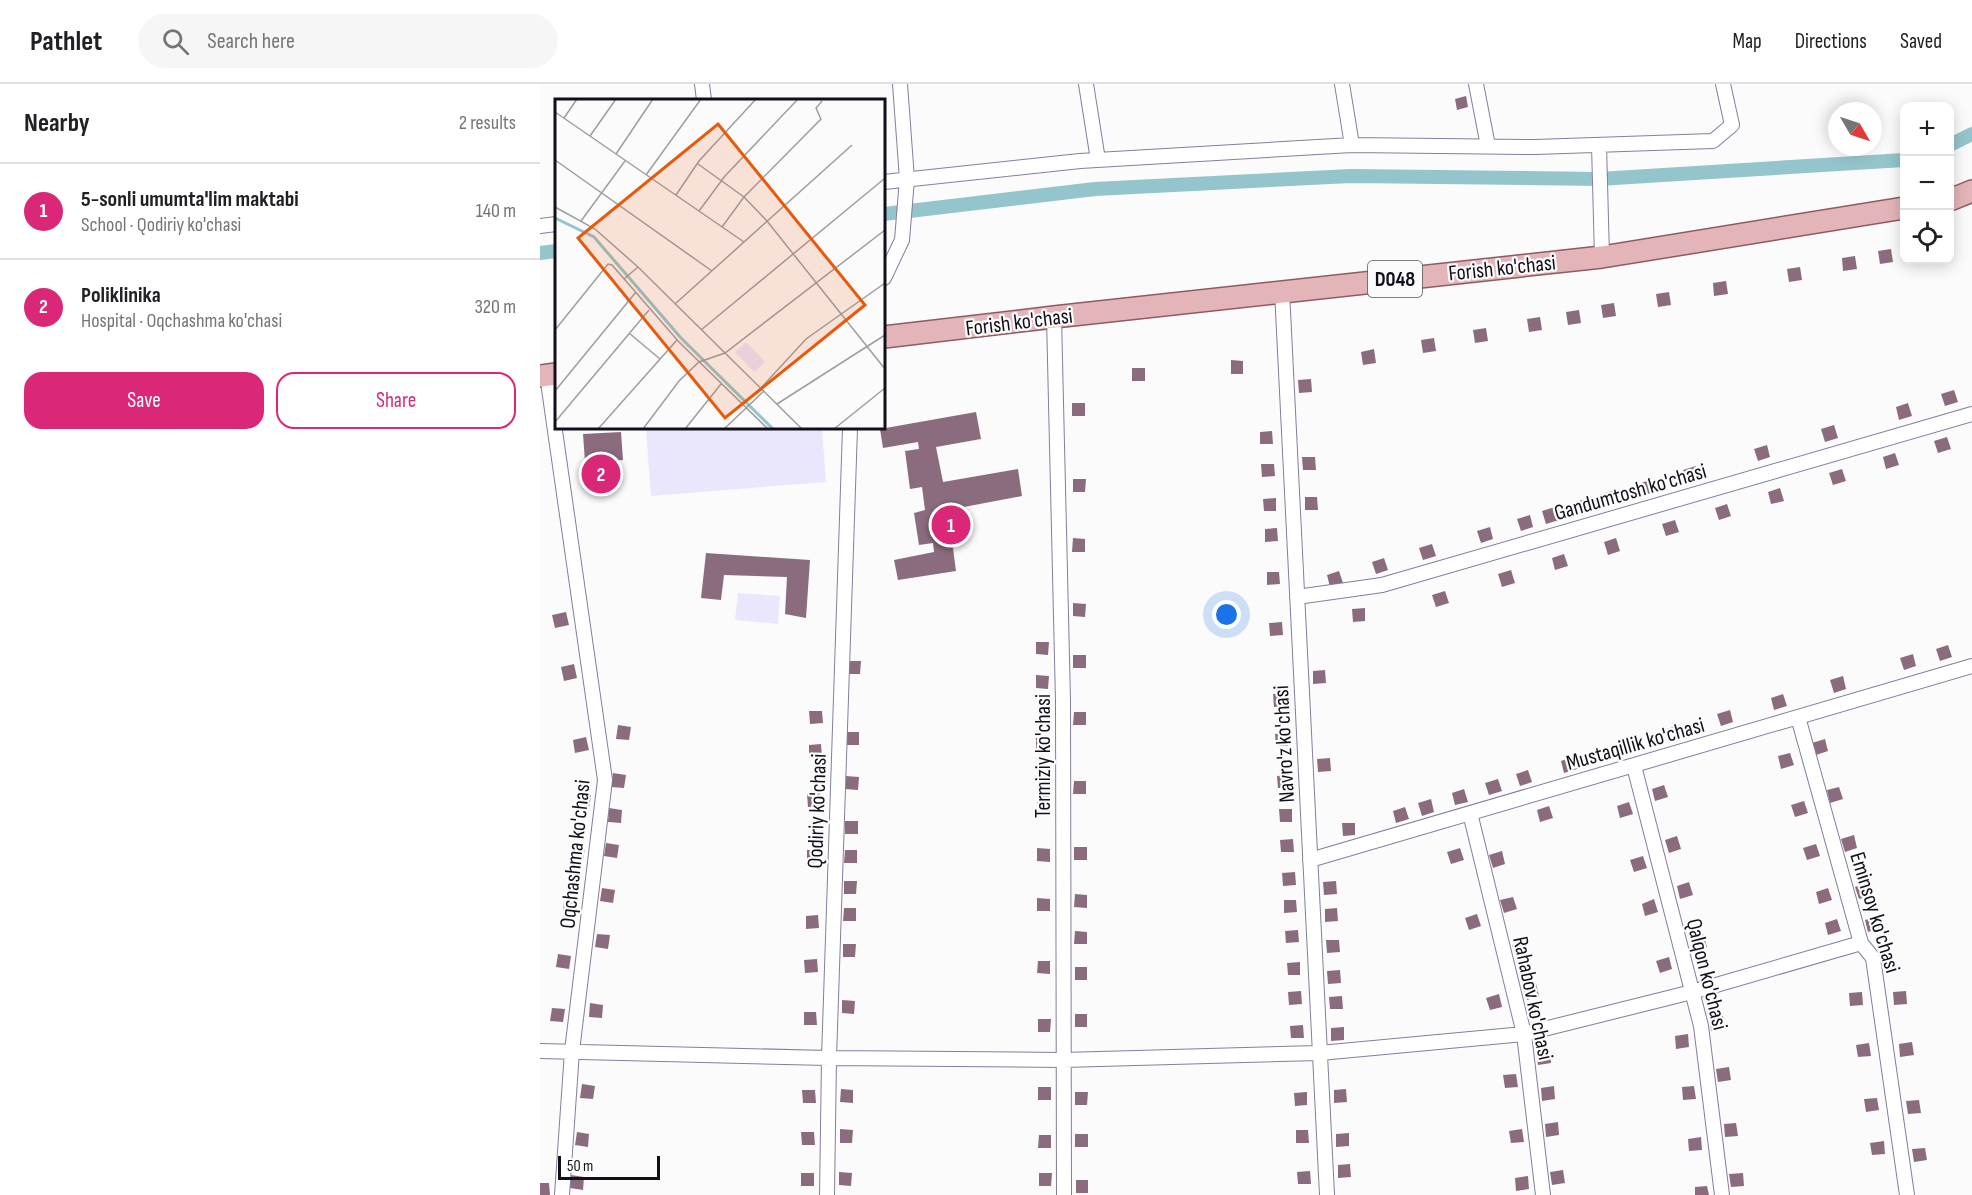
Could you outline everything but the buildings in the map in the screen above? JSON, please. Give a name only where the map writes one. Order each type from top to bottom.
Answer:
[{"type":"main road","points":[[1954,198],[1972,191]]},
{"type":"main road","name":"Forish ko'chasi","points":[[885,337],[1602,257],[1900,209]]},
{"type":"street","points":[[702,84],[704,99]]},
{"type":"street","points":[[885,276],[902,240],[907,179],[900,84]]},
{"type":"street","points":[[1086,84],[1098,160]]},
{"type":"street","points":[[1341,84],[1352,145]]},
{"type":"street","points":[[1476,84],[1488,146]]},
{"type":"street","points":[[885,182],[1098,160],[1352,145],[1599,145],[1713,141],[1732,125],[1723,84]]},
{"type":"street","points":[[1599,145],[1602,257]]},
{"type":"street","points":[[540,226],[555,224]]},
{"type":"street","name":"Navro'z ko'chasi","points":[[1282,291],[1327,1195]]},
{"type":"street","name":"Termiziy ko'chasi","points":[[1054,317],[1063,701],[1064,1195]]},
{"type":"street","name":"Oqchashma ko'chasi","points":[[548,375],[555,425]]},
{"type":"street","name":"Gandumtosh ko'chasi","points":[[1297,597],[1382,585],[1972,414]]},
{"type":"street","name":"Oqchashma ko'chasi","points":[[556,429],[605,780],[572,1051],[562,1195]]},
{"type":"street","name":"Qodiriy ko'chasi","points":[[827,1195],[829,1058],[850,429]]},
{"type":"street","name":"Mustaqillik ko'chasi","points":[[1310,860],[1972,666]]},
{"type":"street","name":"Eminsoy ko'chasi","points":[[1798,717],[1861,943],[1873,958],[1907,1195]]},
{"type":"street","name":"Qalqon ko'chasi","points":[[1634,766],[1701,1026],[1722,1195]]},
{"type":"street","name":"Rahabov ko'chasi","points":[[1470,813],[1524,1034],[1543,1195]]},
{"type":"street","points":[[540,1051],[829,1058],[1063,1060],[1320,1053],[1524,1034],[1692,992],[1861,943]]},
{"type":"shaded area","points":[[646,429],[822,429],[826,482],[651,496]]},
{"type":"shaded area","points":[[738,593],[780,596],[778,624],[735,620]]},
{"type":"waterway","points":[[1954,143],[1972,134]]},
{"type":"waterway","points":[[885,214],[1095,189],[1351,176],[1599,179],[1900,160]]},
{"type":"waterway","points":[[540,253],[555,251]]},
{"type":"place","name":"Poliklinika","points":[[601,474]]},
{"type":"place","name":"5-sonli umumta'lim maktabi","points":[[951,525]]}]
